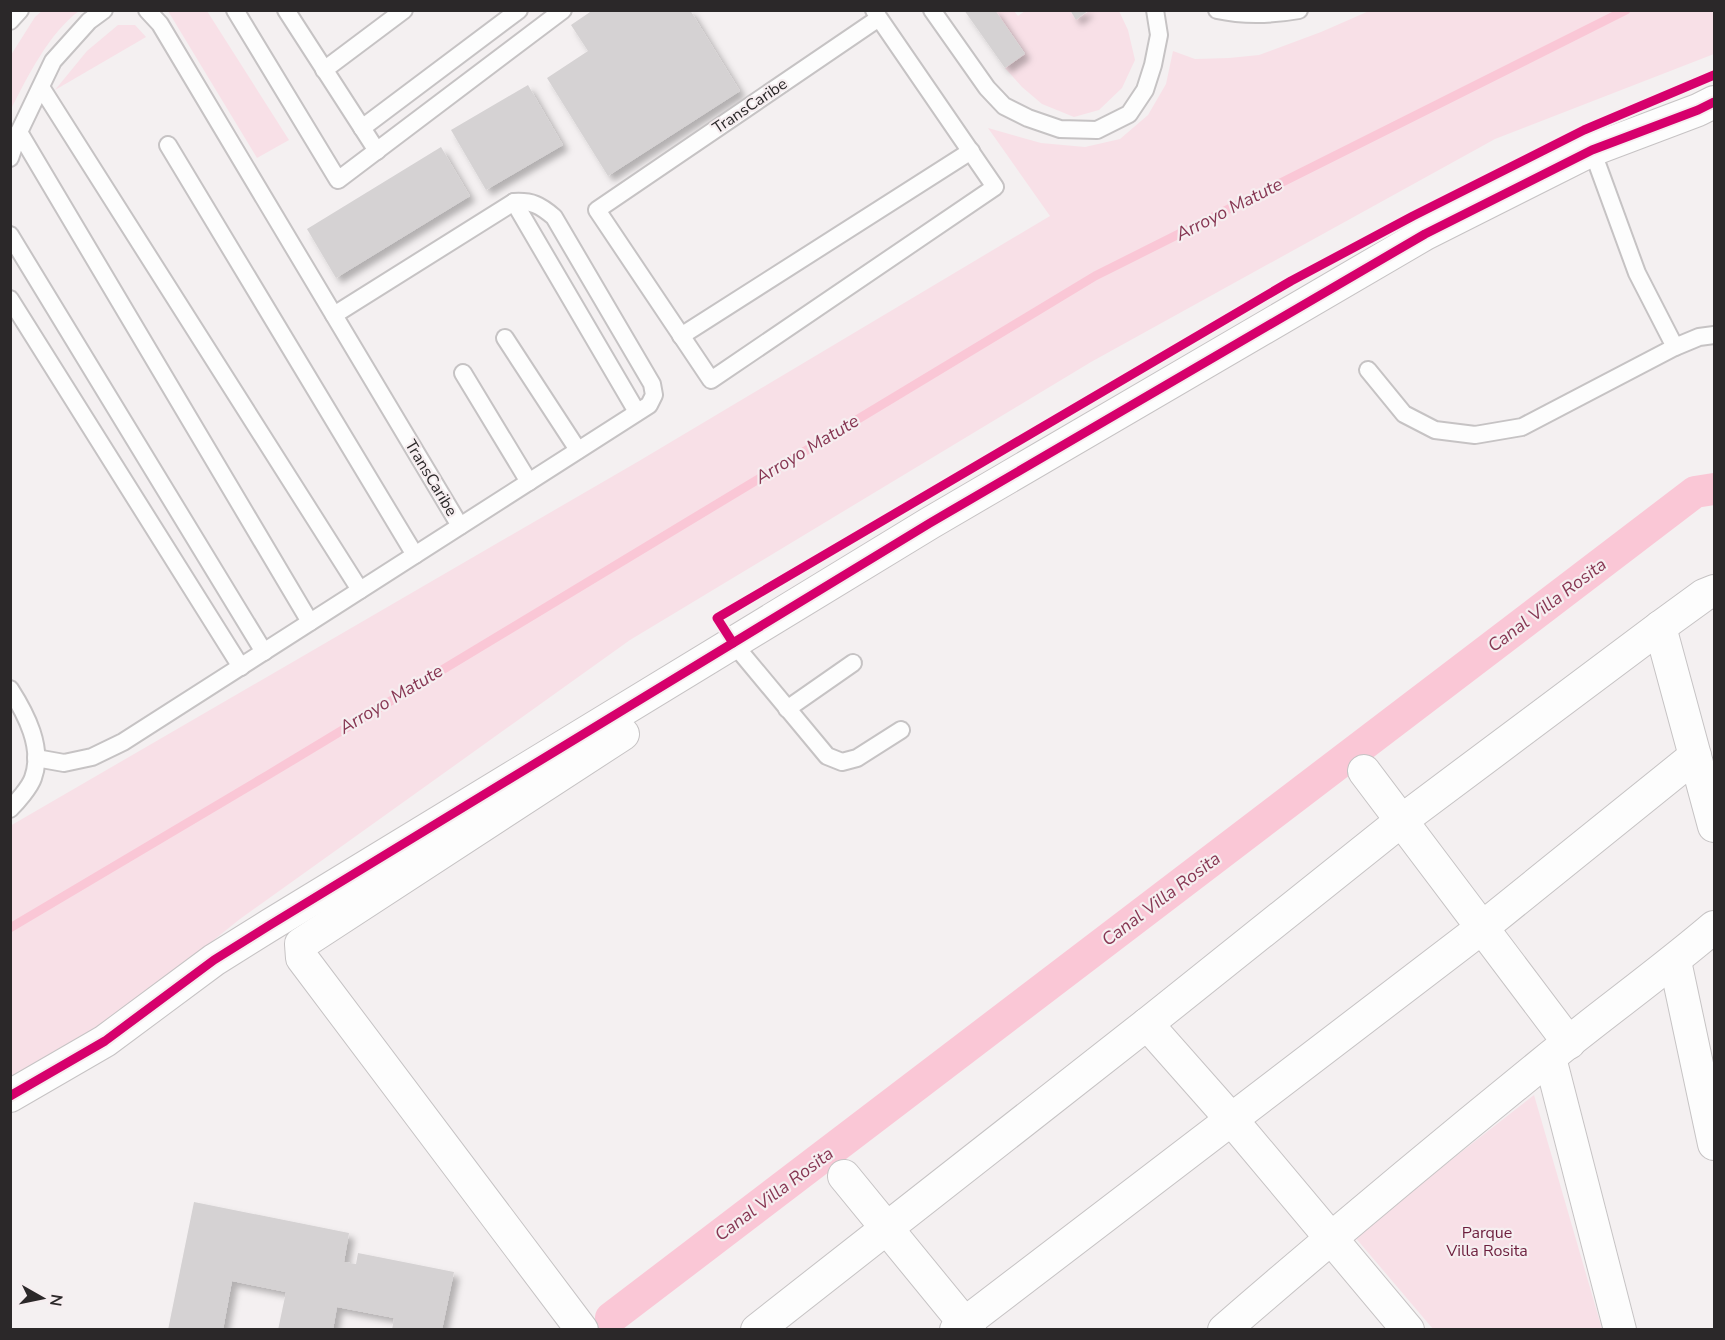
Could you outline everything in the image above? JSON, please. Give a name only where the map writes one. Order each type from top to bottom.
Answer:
[{"type":"street","points":[[10,1096],[105,1041],[214,960],[270,925],[930,523],[1425,234],[1592,150],[1709,106]]},
{"type":"street","points":[[757,1329],[1147,1024],[1401,821],[1660,627],[1714,591]]},
{"type":"street","points":[[1660,627],[1714,826]]},
{"type":"street","points":[[582,1329],[302,958],[301,944],[551,783],[633,727],[650,694]]},
{"type":"street","points":[[844,1176],[964,1327],[1483,927],[1695,756]]},
{"type":"street","points":[[1364,771],[1483,927],[1559,1050],[1620,1329]]},
{"type":"street","points":[[1224,1329],[1331,1237],[1559,1050],[1675,961],[1714,927]]},
{"type":"street","points":[[1675,961],[1714,1144]]},
{"type":"street","points":[[1147,1024],[1231,1119],[1408,1329]]},
{"type":"lane","points":[[10,21],[20,10]]},
{"type":"lane","points":[[10,158],[19,132],[53,61],[89,21],[104,10]]},
{"type":"lane","name":"TransCaribe","points":[[36,758],[64,763],[92,757],[123,742],[460,526],[160,24],[147,10]]},
{"type":"lane","points":[[234,10],[338,180],[563,10]]},
{"type":"lane","points":[[286,10],[376,151]]},
{"type":"lane","points":[[324,70],[404,10]]},
{"type":"lane","points":[[362,128],[519,10]]},
{"type":"lane","points":[[932,10],[987,88],[1004,106],[1028,118],[1060,129],[1097,130],[1129,114],[1145,90],[1154,65],[1159,35],[1155,10]]},
{"type":"lane","points":[[1217,10],[1239,15],[1299,10]]},
{"type":"lane","name":"TransCaribe","points":[[877,14],[971,151],[995,187],[711,380],[597,210],[877,14]]},
{"type":"lane","points":[[41,87],[360,590]]},
{"type":"lane","points":[[19,132],[310,622]]},
{"type":"lane","points":[[168,145],[415,555]]},
{"type":"lane","points":[[1592,150],[1637,273],[1675,347]]},
{"type":"lane","points":[[681,336],[971,151]]},
{"type":"lane","points":[[334,315],[514,202],[527,201],[542,206],[560,226],[652,384],[654,395],[649,405],[460,526]]},
{"type":"lane","points":[[514,202],[637,412]]},
{"type":"lane","points":[[10,235],[264,652]]},
{"type":"lane","points":[[10,299],[241,667]]},
{"type":"lane","points":[[1368,370],[1404,414],[1435,430],[1475,435],[1522,427],[1675,347],[1699,337],[1714,335]]},
{"type":"lane","points":[[505,338],[578,450]]},
{"type":"lane","points":[[463,373],[529,482]]},
{"type":"lane","points":[[733,643],[827,756],[842,762],[857,758],[901,730]]},
{"type":"lane","points":[[788,709],[853,663]]},
{"type":"lane","points":[[10,689],[20,703],[31,729],[36,758],[33,780],[10,809]]},
{"type":"green space","points":[[42,11],[79,11],[68,20],[49,43],[11,109],[11,55],[35,17]]},
{"type":"green space","points":[[168,11],[207,11],[289,140],[257,158]]},
{"type":"green space","points":[[995,11],[1014,11],[1018,16],[1025,11],[1070,11],[1076,19],[1089,11],[1119,11],[1128,30],[1135,60],[1122,88],[1099,110],[1074,117],[1042,104],[1005,68],[1025,53]]},
{"type":"green space","points":[[1369,11],[1714,11],[1714,54],[1495,139],[1091,362],[630,640],[240,919],[40,1079],[11,1092],[10,826],[639,461],[1050,216],[988,128],[1041,143],[1085,147],[1120,139],[1148,115],[1166,84],[1173,51],[1195,59],[1259,55]]},
{"type":"green space","points":[[118,25],[135,25],[146,37],[55,90],[87,51]]},
{"type":"green space","name":"Parque Villa Rosita","points":[[1534,1095],[1602,1329],[1433,1329],[1354,1236]]},
{"type":"building","points":[[593,10],[690,10],[740,91],[608,176],[547,78],[588,51],[571,25]]},
{"type":"building","points":[[964,10],[995,10],[1025,54],[1005,68]]},
{"type":"building","points":[[1070,10],[1089,10],[1076,20]]},
{"type":"building","points":[[528,85],[563,145],[486,190],[451,130]]},
{"type":"building","points":[[441,147],[470,196],[336,278],[307,229]]},
{"type":"building","points":[[194,1202],[349,1233],[344,1262],[356,1264],[358,1253],[454,1272],[442,1330],[392,1330],[394,1318],[337,1307],[333,1330],[278,1330],[286,1292],[232,1281],[223,1330],[168,1330]]},
{"type":"waterway","name":"Arroyo Matute","points":[[10,928],[1095,276],[1626,10]]},
{"type":"waterway","name":"Canal Villa Rosita","points":[[611,1318],[1695,492],[1714,489]]},
{"type":"cycle path","points":[[733,643],[717,618],[1291,281],[1413,216],[1584,130],[1714,75]]},
{"type":"cycle path","points":[[10,1096],[105,1041],[214,960],[270,925],[930,523],[1425,234],[1592,150],[1714,102]]}]
